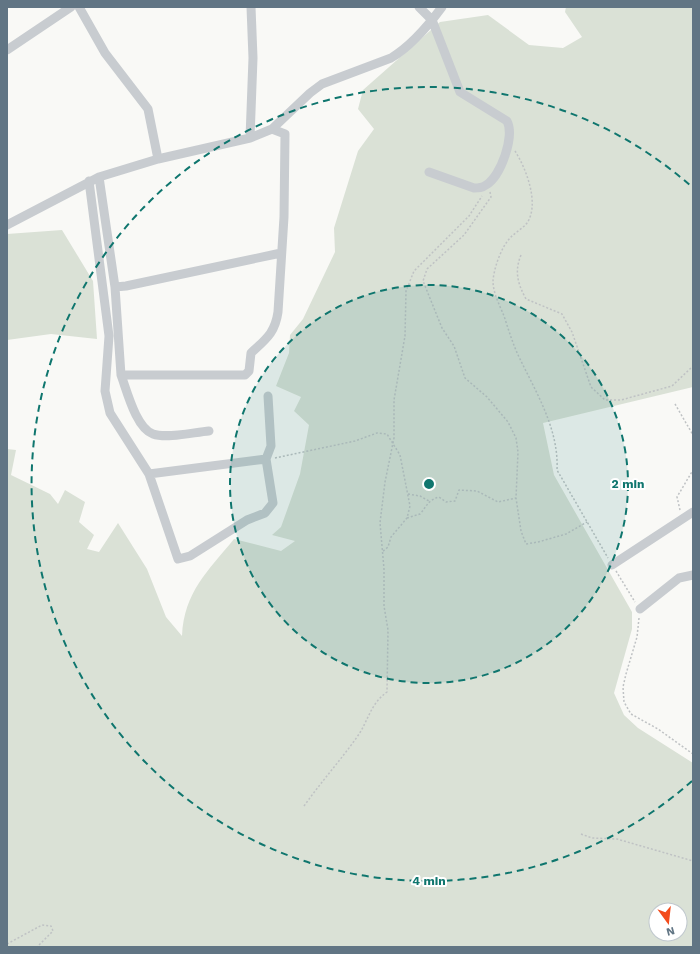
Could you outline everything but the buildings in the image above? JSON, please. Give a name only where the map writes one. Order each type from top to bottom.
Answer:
[{"type":"street","points":[[7,50],[71,7]]},
{"type":"street","points":[[79,7],[105,53],[148,109],[158,159]]},
{"type":"street","points":[[250,138],[253,58],[251,7]]},
{"type":"street","points":[[419,7],[432,20],[460,92],[506,121],[509,126],[510,135],[504,160],[488,184],[482,188],[474,188],[429,172]]},
{"type":"street","points":[[7,225],[99,177],[158,159],[250,138],[272,129],[310,93],[322,84],[391,58],[400,52],[432,20],[442,7]]},
{"type":"street","points":[[121,375],[232,376],[245,375],[249,371],[251,353],[270,336],[276,324],[284,217],[285,134],[272,129]]},
{"type":"street","points":[[99,177],[115,286],[121,375],[142,426],[152,434],[161,435],[209,431]]},
{"type":"street","points":[[89,181],[110,336],[105,391],[110,413],[149,474],[178,559],[190,556],[247,520],[265,513],[273,503],[266,459],[271,446],[268,396]]},
{"type":"street","points":[[115,286],[126,286],[281,253]]},
{"type":"street","points":[[149,474],[266,459]]},
{"type":"street","points":[[612,565],[689,514]]},
{"type":"street","points":[[640,609],[679,578],[693,575]]},
{"type":"path","points":[[508,144],[520,161],[530,192],[532,211],[526,223],[510,238],[502,251],[494,272],[493,283],[510,336],[533,384],[554,436],[558,457],[557,470],[612,565],[640,609],[637,637],[623,687],[624,702],[631,714],[658,729],[693,754]]},
{"type":"path","points":[[488,184],[491,197],[488,203],[464,235],[427,269],[423,281],[442,328],[454,346],[466,378],[487,397],[508,422],[516,438],[518,452],[516,498],[521,531],[526,544],[566,534],[587,522]]},
{"type":"path","points":[[304,806],[330,769],[358,736],[365,725],[368,714],[379,698],[387,692],[388,630],[384,606],[380,523],[392,446],[394,400],[405,336],[406,291],[414,271],[469,216],[478,204],[488,184]]},
{"type":"path","points":[[521,255],[517,265],[517,277],[526,299],[562,314],[572,332],[591,387],[605,400],[621,400],[672,386],[693,366]]},
{"type":"path","points":[[693,290],[693,303]]},
{"type":"path","points":[[675,404],[693,435]]},
{"type":"path","points":[[266,459],[355,441],[377,433],[383,432],[387,434],[392,446],[400,455],[410,506],[407,518],[391,537],[388,547],[382,552]]},
{"type":"path","points":[[689,514],[679,509],[677,497],[693,470]]},
{"type":"path","points":[[407,518],[420,514],[429,501],[439,497],[446,502],[455,501],[459,490],[478,492],[498,502],[516,498]]},
{"type":"path","points":[[408,494],[420,496],[429,501]]},
{"type":"path","points":[[581,834],[592,838],[617,839],[693,861]]},
{"type":"path","points":[[7,944],[42,925],[51,926],[53,932],[37,947]]},
{"type":"shaded area","points":[[566,7],[693,7],[693,387],[543,423],[554,475],[632,612],[632,629],[614,693],[624,715],[638,728],[693,763],[693,947],[7,947],[7,449],[16,450],[11,475],[50,494],[58,504],[65,490],[85,502],[79,522],[94,535],[87,549],[99,552],[118,523],[147,569],[166,617],[182,636],[187,607],[192,594],[207,572],[234,539],[281,551],[295,541],[272,535],[281,527],[300,474],[309,425],[294,411],[301,397],[276,386],[289,353],[290,335],[303,319],[335,252],[334,228],[358,151],[374,129],[358,109],[363,90],[440,22],[488,15],[529,45],[563,48],[582,37],[565,12]]},
{"type":"shaded area","points":[[62,230],[93,281],[97,339],[51,334],[7,340],[7,234]]}]
